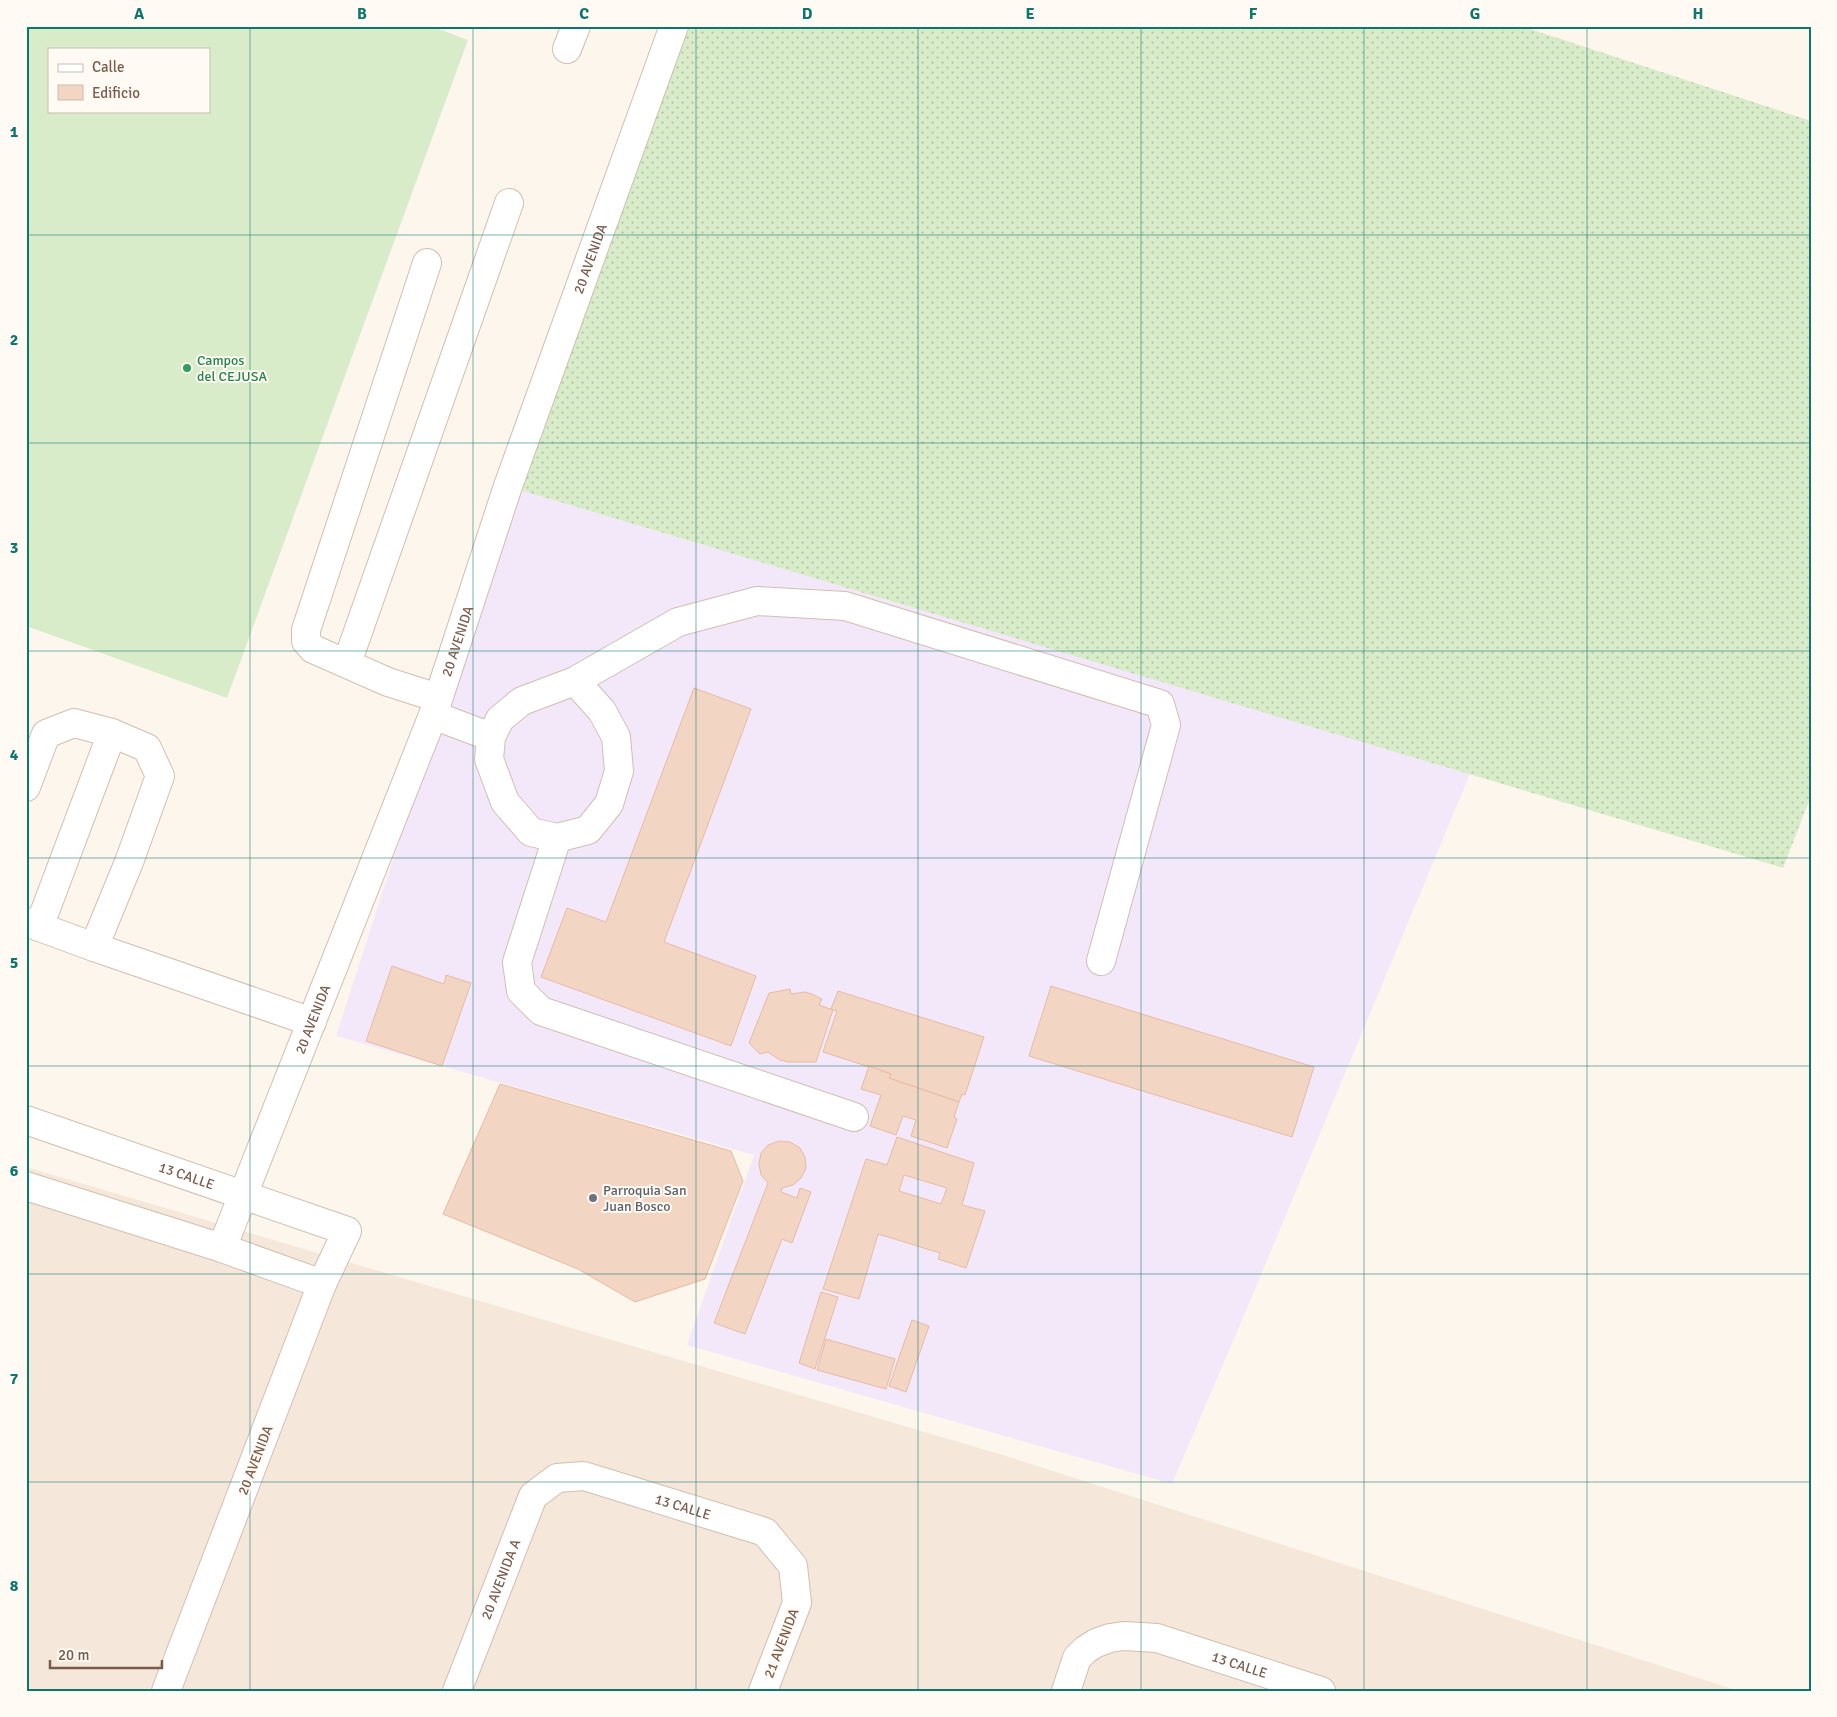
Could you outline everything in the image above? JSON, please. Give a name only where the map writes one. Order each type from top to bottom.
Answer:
[{"type":"street","name":"20 AVENIDA","points":[[222,1248],[436,706],[508,486],[674,26]]},
{"type":"street","points":[[348,663],[509,203]]},
{"type":"street","points":[[427,263],[306,630],[306,642],[313,649],[388,682],[491,737]]},
{"type":"street","points":[[575,681],[602,711],[616,737],[619,771],[609,804],[588,830],[557,838],[531,832],[505,802],[489,759],[491,737],[500,719],[522,701],[575,681],[678,622],[757,601],[845,606],[1160,704],[1166,725],[1101,960]]},
{"type":"street","points":[[26,787],[46,734],[74,723],[112,733],[147,748],[160,776],[129,862],[94,947]]},
{"type":"street","points":[[112,733],[33,924],[312,1022]]},
{"type":"street","points":[[557,838],[517,962],[521,991],[541,1011],[854,1118]]},
{"type":"street","name":"13 CALLE","points":[[26,1120],[347,1231]]},
{"type":"street","points":[[26,1186],[222,1248],[322,1284]]},
{"type":"street","name":"20 AVENIDA","points":[[166,1691],[322,1284],[347,1231]]},
{"type":"street","name":"13 CALLE","points":[[558,1478],[584,1476],[764,1532],[793,1566]]},
{"type":"street","name":"20 AVENIDA A","points":[[457,1691],[533,1496],[558,1478]]},
{"type":"street","name":"21 AVENIDA","points":[[763,1691],[797,1603],[793,1566]]},
{"type":"street","name":"13 CALLE","points":[[1066,1691],[1077,1658],[1096,1643],[1124,1636],[1157,1638],[1321,1691]]},
{"type":"shaded area","points":[[513,488],[1470,774],[1172,1484],[687,1345],[754,1155],[336,1036]]},
{"type":"shaded area","points":[[26,1167],[1006,1456],[1739,1691],[26,1691]]},
{"type":"green space","name":"Campos del CEJUSA","points":[[26,26],[431,26],[468,40],[227,698],[26,626]]},
{"type":"green space","points":[[676,26],[1521,26],[1811,121],[1811,796],[1783,868],[513,488]]},
{"type":"building","points":[[694,688],[751,709],[664,942],[756,976],[731,1046],[541,977],[567,908],[606,922]]},
{"type":"building","points":[[392,966],[444,984],[446,975],[471,983],[442,1066],[366,1041]]},
{"type":"building","points":[[1051,986],[1314,1067],[1292,1137],[1029,1056]]},
{"type":"building","points":[[790,989],[791,994],[805,992],[812,994],[822,999],[819,1005],[833,1010],[816,1062],[788,1062],[780,1060],[768,1052],[760,1054],[749,1043],[769,993]]},
{"type":"building","points":[[838,991],[984,1037],[965,1095],[962,1094],[959,1102],[889,1078],[891,1074],[823,1052],[837,1011],[831,1009]]},
{"type":"building","points":[[869,1066],[891,1074],[889,1078],[959,1102],[954,1117],[957,1119],[947,1148],[911,1136],[916,1120],[903,1116],[896,1135],[870,1126],[881,1095],[861,1089]]},
{"type":"building","name":"Parroquia San Juan Bosco","points":[[500,1084],[731,1151],[743,1181],[705,1279],[635,1302],[578,1269],[443,1214]]},
{"type":"building","points":[[897,1137],[974,1163],[962,1205],[985,1211],[966,1268],[938,1259],[940,1253],[878,1234],[859,1299],[823,1289],[866,1159],[887,1165]],"holes":[[[904,1175],[947,1188],[941,1204],[899,1191]]]},
{"type":"building","points":[[779,1141],[790,1142],[800,1148],[805,1157],[806,1168],[801,1178],[793,1185],[782,1188],[781,1192],[797,1198],[800,1188],[811,1192],[792,1243],[782,1239],[745,1334],[714,1323],[768,1183],[761,1175],[759,1164],[761,1153],[768,1145]]},
{"type":"building","points":[[821,1292],[838,1297],[815,1369],[799,1363]]},
{"type":"building","points":[[912,1320],[929,1326],[906,1392],[889,1386]]},
{"type":"building","points":[[826,1339],[895,1359],[886,1389],[817,1370]]},
{"type":"place","name":"Campos del CEJUSA","points":[[187,368]]},
{"type":"place","name":"Parroquia San Juan Bosco","points":[[593,1198]]}]
